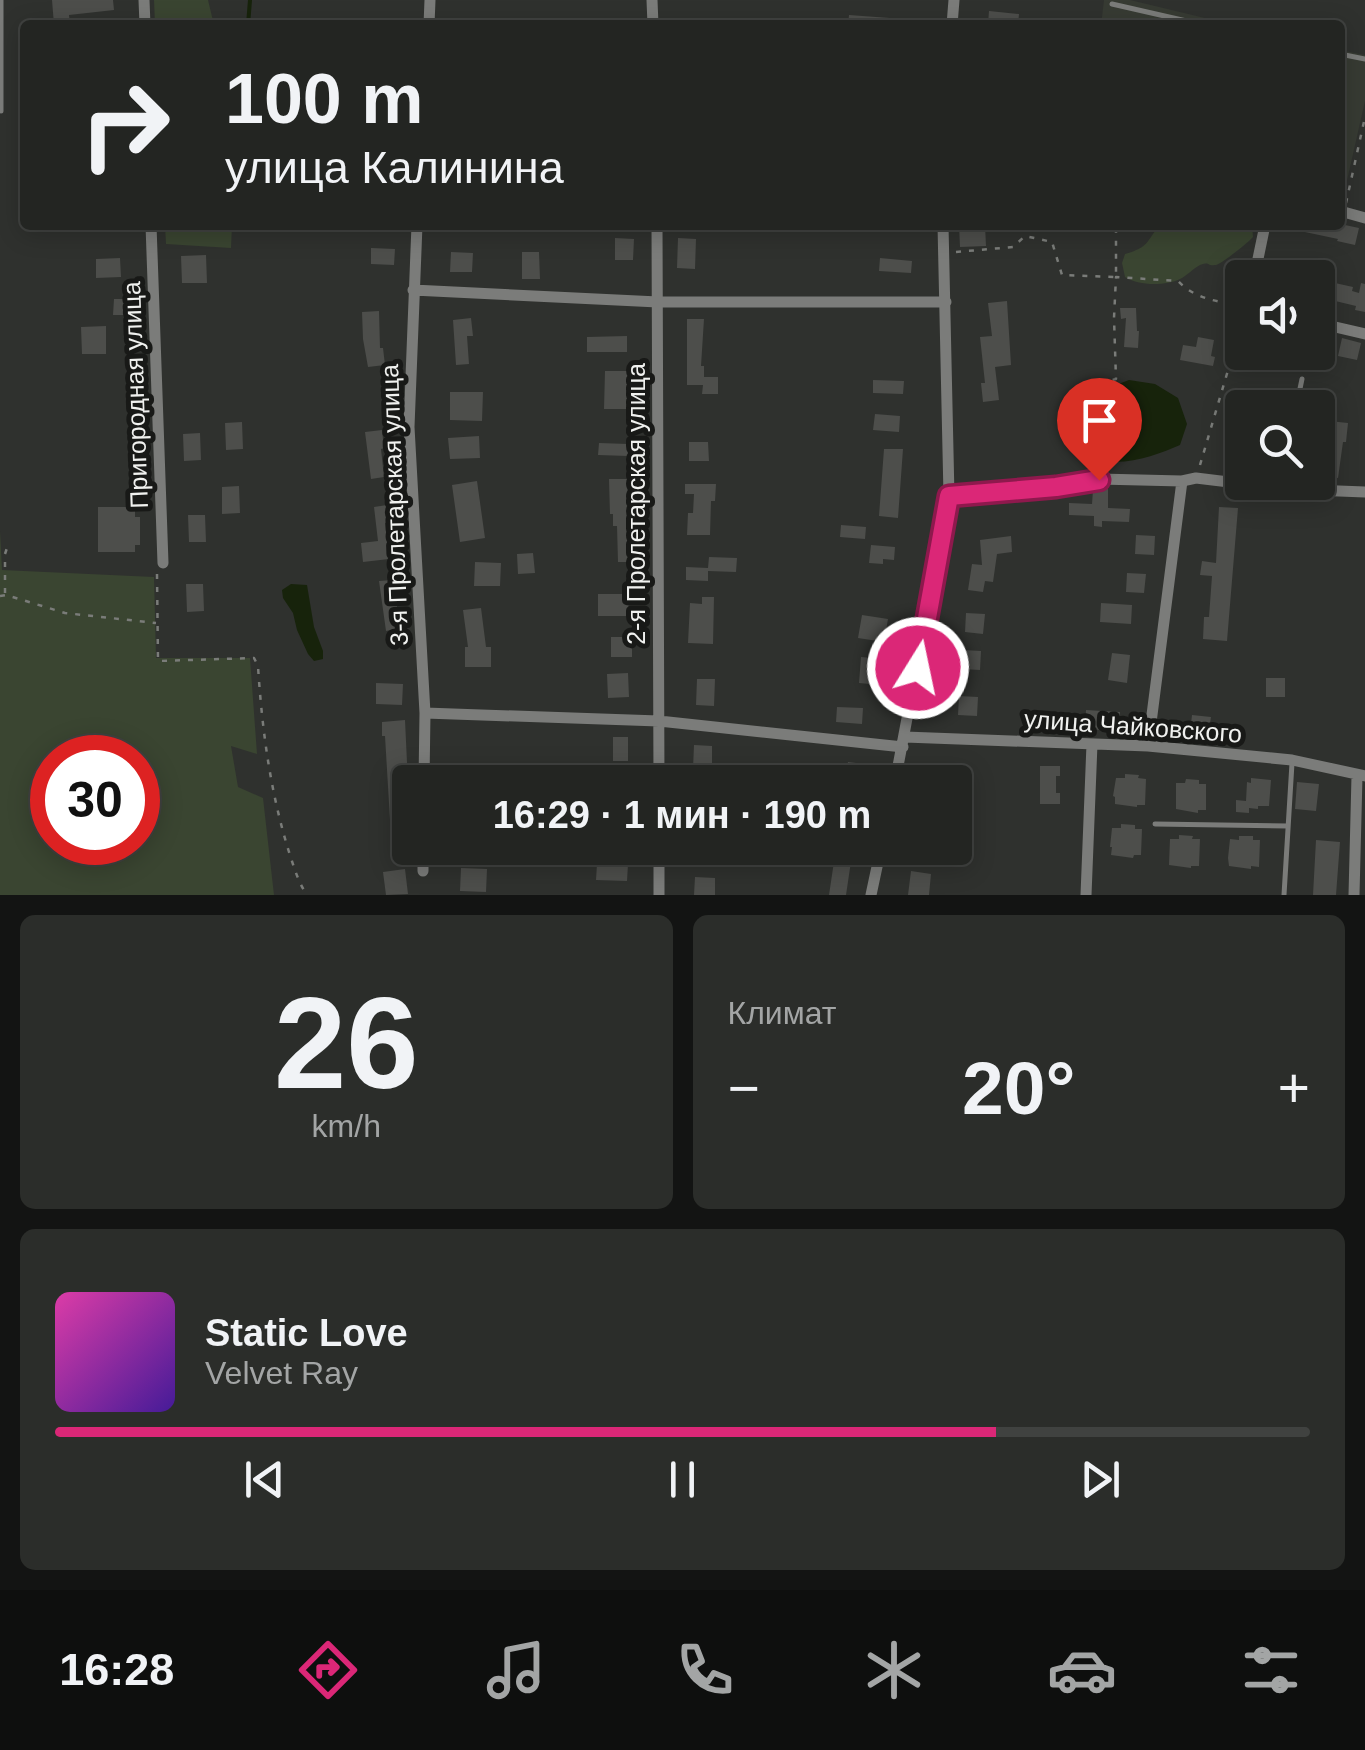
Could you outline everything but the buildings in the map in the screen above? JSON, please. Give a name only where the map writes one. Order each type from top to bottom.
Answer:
[{"type":"street","name":"Пригородная улица","points":[[152,230],[162,563]]},
{"type":"street","name":"3-я Пролетарская улица","points":[[417,230],[409,427],[425,713],[424,765]]},
{"type":"street","name":"2-я Пролетарская улица","points":[[657,230],[659,765]]},
{"type":"street","points":[[899,765],[949,496],[944,230]]},
{"type":"street","points":[[1258,260],[1264,230]]},
{"type":"street","points":[[413,290],[658,302],[946,302]]},
{"type":"street","points":[[1335,326],[1365,334]]},
{"type":"street","points":[[949,496],[1099,480],[1225,480]]},
{"type":"street","points":[[1148,746],[1182,480]]},
{"type":"street","points":[[1335,490],[1365,492]]},
{"type":"street","name":"улица Чайковского","points":[[425,713],[659,722],[904,742],[1148,746],[1292,760],[1361,776],[1354,895]]},
{"type":"street","points":[[1086,895],[1092,744]]},
{"type":"street","points":[[422,865],[422,872]]},
{"type":"street","points":[[659,865],[659,895]]},
{"type":"street","points":[[871,895],[877,865]]},
{"type":"lane","points":[[0,110],[1,0]]},
{"type":"lane","points":[[1112,4],[1182,20]]},
{"type":"lane","points":[[1300,390],[1302,378]]},
{"type":"lane","points":[[1284,895],[1292,760]]},
{"type":"lane","points":[[1155,824],[1288,826]]},
{"type":"path","points":[[1345,200],[1365,117]]},
{"type":"path","points":[[1100,382],[1116,380],[1116,230]]},
{"type":"path","points":[[944,252],[1013,247],[1025,236],[1052,242],[1062,275],[1178,281],[1188,292],[1225,303]]},
{"type":"path","points":[[1196,478],[1228,370]]},
{"type":"path","points":[[8,545],[4,554],[3,596],[65,612],[157,624]]},
{"type":"path","points":[[162,563],[157,570],[158,661],[254,658],[258,666],[269,776],[300,885],[307,895]]},
{"type":"shaded area","points":[[154,0],[208,0],[213,20],[155,20]]},
{"type":"shaded area","points":[[1104,0],[1130,0],[1213,20],[1102,20]]},
{"type":"shaded area","points":[[1345,51],[1365,55],[1365,101],[1345,189]]},
{"type":"shaded area","points":[[165,230],[232,230],[231,248],[166,244]]},
{"type":"shaded area","points":[[1156,230],[1252,230],[1253,237],[1219,264],[1200,265],[1183,278],[1160,284],[1125,277],[1125,254],[1143,246]]},
{"type":"shaded area","points":[[1129,380],[1155,384],[1178,398],[1187,424],[1180,445],[1133,460],[1096,459],[1081,447],[1074,423],[1100,391]]},
{"type":"shaded area","points":[[0,531],[2,570],[154,577],[156,658],[250,658],[257,754],[231,746],[238,787],[263,798],[274,895],[0,895]]},
{"type":"shaded area","points":[[291,584],[307,585],[323,659],[314,661],[308,654],[293,613],[283,598],[282,590]]},
{"type":"waterway","points":[[248,20],[250,0]]},
{"type":"route","points":[[918,668],[949,496],[1099,480]]}]
